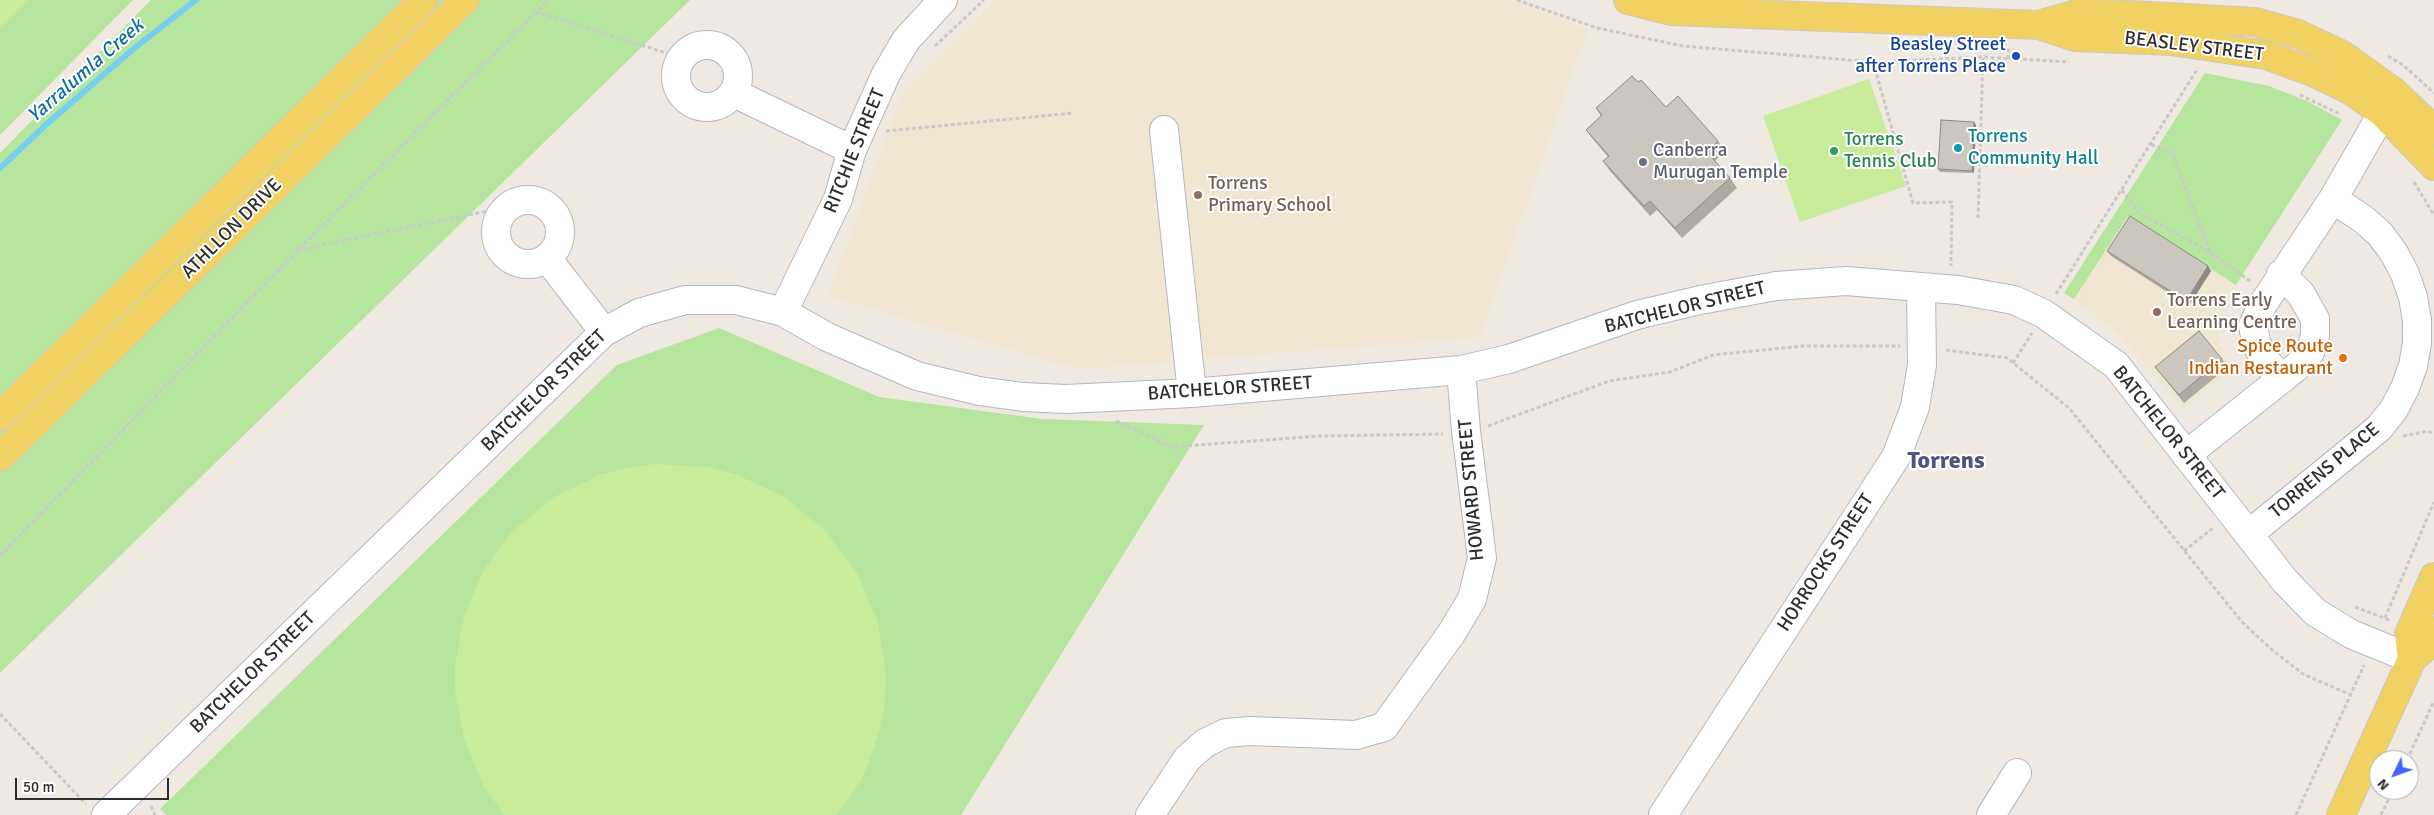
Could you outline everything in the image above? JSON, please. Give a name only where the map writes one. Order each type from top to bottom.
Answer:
[{"type":"main road","name":"ATHLLON DRIVE","points":[[0,416],[423,0]]},
{"type":"main road","name":"ATHLLON DRIVE","points":[[0,457],[465,0]]},
{"type":"main road","name":"BEASLEY STREET","points":[[1628,0],[1671,11],[2039,26],[2076,14],[2132,15],[2255,22],[2298,34],[2341,54],[2389,103],[2434,130]]},
{"type":"main road","name":"BEASLEY STREET","points":[[2389,103],[2423,172]]},
{"type":"main road","points":[[2412,659],[2409,634],[2434,577]]},
{"type":"main road","points":[[2341,815],[2412,659],[2427,646],[2434,631]]},
{"type":"street","name":"RITCHIE STREET","points":[[783,312],[838,199],[852,150],[886,74],[906,40],[941,1]]},
{"type":"street","points":[[710,45],[720,47],[729,53],[736,62],[739,72],[738,83],[734,93],[728,100],[714,106],[700,106],[690,102],[683,96],[676,77],[682,58],[689,50],[699,46],[710,45]]},
{"type":"street","points":[[734,93],[852,150]]},
{"type":"street","points":[[2282,379],[2263,358],[2256,342],[2253,325],[2275,284],[2333,199],[2389,103]]},
{"type":"street","points":[[1164,130],[1192,393]]},
{"type":"street","name":"TORRENS PLACE","points":[[2248,534],[2379,428],[2397,402],[2413,366],[2417,343],[2417,320],[2406,274],[2380,234],[2363,219],[2333,199]]},
{"type":"street","points":[[526,200],[536,201],[553,212],[558,221],[559,241],[547,258],[537,263],[526,264],[515,262],[506,256],[499,247],[496,226],[507,207],[526,200]]},
{"type":"street","points":[[547,258],[604,332]]},
{"type":"street","name":"BATCHELOR STREET","points":[[120,808],[604,332],[639,313],[685,300],[736,300],[783,312],[827,337],[917,376],[979,391],[1023,397],[1066,399],[1192,393],[1461,370],[1509,359],[1637,315],[1700,300],[1776,286],[1846,281],[1921,288],[1951,273],[2014,300],[2052,301],[2116,365],[2285,580],[2315,612],[2351,634],[2412,659]]},
{"type":"street","points":[[2186,455],[2305,359],[2313,344],[2316,327],[2309,306],[2292,283],[2275,284]]},
{"type":"street","name":"HORROCKS STREET","points":[[1663,815],[1896,456],[1915,407],[1922,365],[1921,288]]},
{"type":"street","name":"HOWARD STREET","points":[[1150,815],[1188,758],[1205,742],[1226,733],[1250,731],[1356,736],[1384,727],[1451,634],[1472,599],[1482,558],[1466,431],[1461,370]]},
{"type":"street","points":[[1991,815],[2017,773]]},
{"type":"path","points":[[0,556],[297,251],[548,0]]},
{"type":"path","points":[[929,53],[984,0]]},
{"type":"path","points":[[1517,0],[1597,28],[1683,46],[1874,62],[1983,57],[2078,62]]},
{"type":"path","points":[[536,12],[682,58]]},
{"type":"path","points":[[1978,218],[1983,57]]},
{"type":"path","points":[[1874,62],[1913,203],[1952,202],[1951,273]]},
{"type":"path","points":[[2188,68],[2207,70]]},
{"type":"path","points":[[2013,363],[2198,68]]},
{"type":"path","points":[[2298,94],[2342,115]]},
{"type":"path","points":[[885,131],[1073,113]]},
{"type":"path","points":[[2150,144],[2172,153],[2210,252]]},
{"type":"path","points":[[2423,172],[2434,215]]},
{"type":"path","points":[[2122,190],[2139,213],[2210,252],[2275,284]]},
{"type":"path","points":[[297,251],[507,207]]},
{"type":"path","points":[[1115,420],[1172,447],[1319,436],[1454,434],[1488,426],[1609,380],[1670,372],[1713,355],[1803,346],[1922,347],[2007,358],[2069,408],[2242,622],[2271,649],[2303,674],[2351,695]]},
{"type":"path","points":[[2296,815],[2374,644],[2434,502]]},
{"type":"path","points":[[2184,552],[2231,512]]},
{"type":"path","points":[[2348,604],[2385,618]]},
{"type":"path","points":[[2412,750],[2434,701]]},
{"type":"path","points":[[0,714],[120,808],[151,810],[155,815]]},
{"type":"path","points":[[2381,815],[2388,800]]},
{"type":"shaded area","name":"Torrens Primary School","points":[[996,0],[1508,0],[1588,29],[1480,337],[1077,369],[828,296],[902,93]]},
{"type":"shaded area","name":"Torrens Early Learning Centre","points":[[2128,216],[2236,285],[2222,308],[2219,326],[2219,342],[2225,356],[2234,367],[2183,409],[2119,334],[2074,299]]},
{"type":"green space","points":[[0,0],[133,0],[0,135]]},
{"type":"green space","points":[[0,0],[29,0],[0,29]]},
{"type":"green space","points":[[151,0],[690,0],[0,673],[0,153]]},
{"type":"green space","points":[[2205,73],[2269,86],[2307,101],[2342,120],[2236,285],[2128,216],[2074,299],[2064,293]]},
{"type":"green space","name":"Torrens Tennis Club","points":[[1869,79],[1906,186],[1800,222],[1763,116]]},
{"type":"green space","points":[[719,328],[879,397],[1042,419],[1204,425],[961,815],[167,815],[160,809],[617,365]]},
{"type":"green space","points":[[655,464],[708,467],[735,474],[783,496],[825,530],[857,573],[878,622],[886,675],[885,702],[880,729],[862,779],[837,815],[504,815],[483,785],[464,739],[455,690],[455,665],[464,616],[483,571],[513,531],[554,497],[602,474]]},
{"type":"building","points":[[1632,76],[1638,82],[1641,80],[1666,107],[1678,96],[1718,141],[1707,152],[1730,178],[1675,228],[1650,201],[1644,206],[1603,161],[1609,156],[1586,130],[1602,115],[1596,108]]},
{"type":"building","name":"Torrens Community Hall","points":[[1941,120],[1974,122],[1972,171],[1938,169]]},
{"type":"building","points":[[2130,216],[2208,266],[2186,301],[2107,251]]},
{"type":"building","points":[[2199,331],[2222,359],[2179,395],[2155,367]]},
{"type":"waterway","name":"Yarralumla Creek","points":[[0,168],[49,122],[132,50],[196,0]]},
{"type":"place","name":"Beasley Street after Torrens Place","points":[[2016,56]]},
{"type":"place","name":"Torrens Community Hall","points":[[1958,148]]},
{"type":"place","name":"Torrens Tennis Club","points":[[1834,151]]},
{"type":"place","name":"Canberra Murugan Temple","points":[[1643,162]]},
{"type":"place","name":"Torrens Primary School","points":[[1198,195]]},
{"type":"place","name":"Torrens Early Learning Centre","points":[[2157,312]]},
{"type":"place","name":"Spice Route Indian Restaurant","points":[[2343,358]]},
{"type":"district","name":"Torrens","points":[[1946,462]]}]
